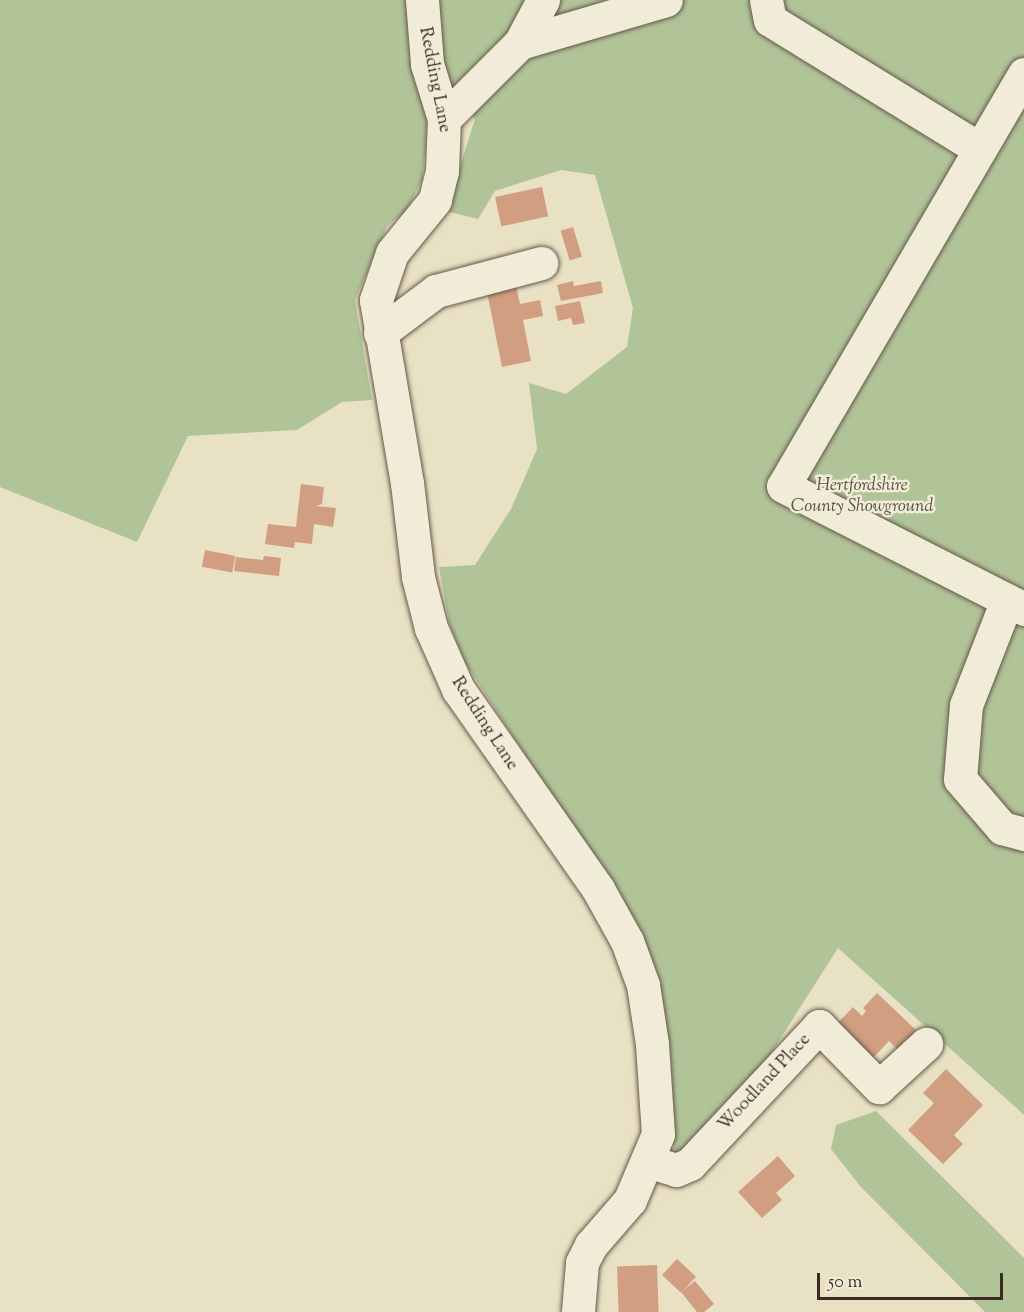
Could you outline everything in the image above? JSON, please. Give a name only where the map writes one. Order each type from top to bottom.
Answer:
[{"type":"street","name":"Redding Lane","points":[[422,0],[427,64],[444,118],[446,142],[435,200],[392,253],[381,278],[376,300],[407,483],[418,577],[430,628],[458,689],[598,889],[627,941],[643,985],[659,1102],[658,1134],[630,1200],[591,1245],[582,1263],[578,1312]]},
{"type":"street","points":[[444,118],[520,43],[543,0]]},
{"type":"street","points":[[520,43],[666,0]]},
{"type":"street","points":[[766,0],[770,20],[980,150]]},
{"type":"street","points":[[1024,74],[783,486],[1015,604],[966,705],[960,779],[1002,828],[1024,834]]},
{"type":"street","points":[[380,333],[436,291],[541,263]]},
{"type":"street","name":"Woodland Place","points":[[647,1161],[676,1170],[690,1164],[819,1026],[879,1087],[926,1044]]},
{"type":"green space","points":[[0,0],[413,0],[428,101],[426,144],[422,180],[407,210],[387,226],[355,300],[372,400],[342,402],[297,430],[188,436],[137,542],[0,487]]},
{"type":"green space","name":"Hertfordshire County Showground","points":[[438,0],[1024,0],[1024,1115],[838,948],[768,1058],[675,1157],[667,1037],[633,920],[464,661],[449,622],[439,567],[475,565],[511,509],[537,449],[529,383],[566,394],[627,347],[633,308],[595,175],[561,170],[495,191],[478,219],[446,211],[475,119],[449,92],[438,28]]},
{"type":"green space","points":[[876,1111],[1024,1258],[1024,1312],[985,1312],[860,1186],[831,1149],[836,1125]]},
{"type":"building","points":[[542,187],[548,216],[501,226],[495,197]]},
{"type":"building","points":[[573,227],[582,257],[570,260],[561,231]]},
{"type":"building","points":[[515,281],[520,304],[540,300],[543,316],[523,320],[531,361],[502,367],[486,287]]},
{"type":"building","points":[[573,281],[574,286],[601,281],[603,293],[561,301],[557,285]]},
{"type":"building","points":[[580,301],[585,323],[573,325],[571,318],[558,321],[555,306]]},
{"type":"building","points":[[301,484],[324,487],[322,504],[316,506],[336,508],[333,527],[314,524],[312,544],[295,542],[294,548],[265,544],[268,524],[296,527]]},
{"type":"building","points":[[205,550],[235,556],[232,573],[202,567]]},
{"type":"building","points":[[264,556],[281,558],[279,576],[234,571],[236,557],[263,560]]},
{"type":"building","points":[[877,993],[916,1030],[898,1050],[889,1041],[873,1058],[837,1024],[853,1007],[862,1016],[866,1011],[863,1008]]},
{"type":"building","points":[[946,1069],[983,1105],[954,1135],[963,1144],[943,1164],[908,1130],[934,1103],[923,1093]]},
{"type":"building","points":[[778,1156],[795,1176],[776,1193],[782,1200],[762,1218],[738,1192]]},
{"type":"building","points":[[677,1259],[696,1277],[681,1293],[662,1275]]},
{"type":"building","points":[[657,1265],[659,1312],[619,1312],[617,1266]]},
{"type":"building","points":[[695,1281],[714,1304],[704,1312],[697,1312],[681,1292]]}]
